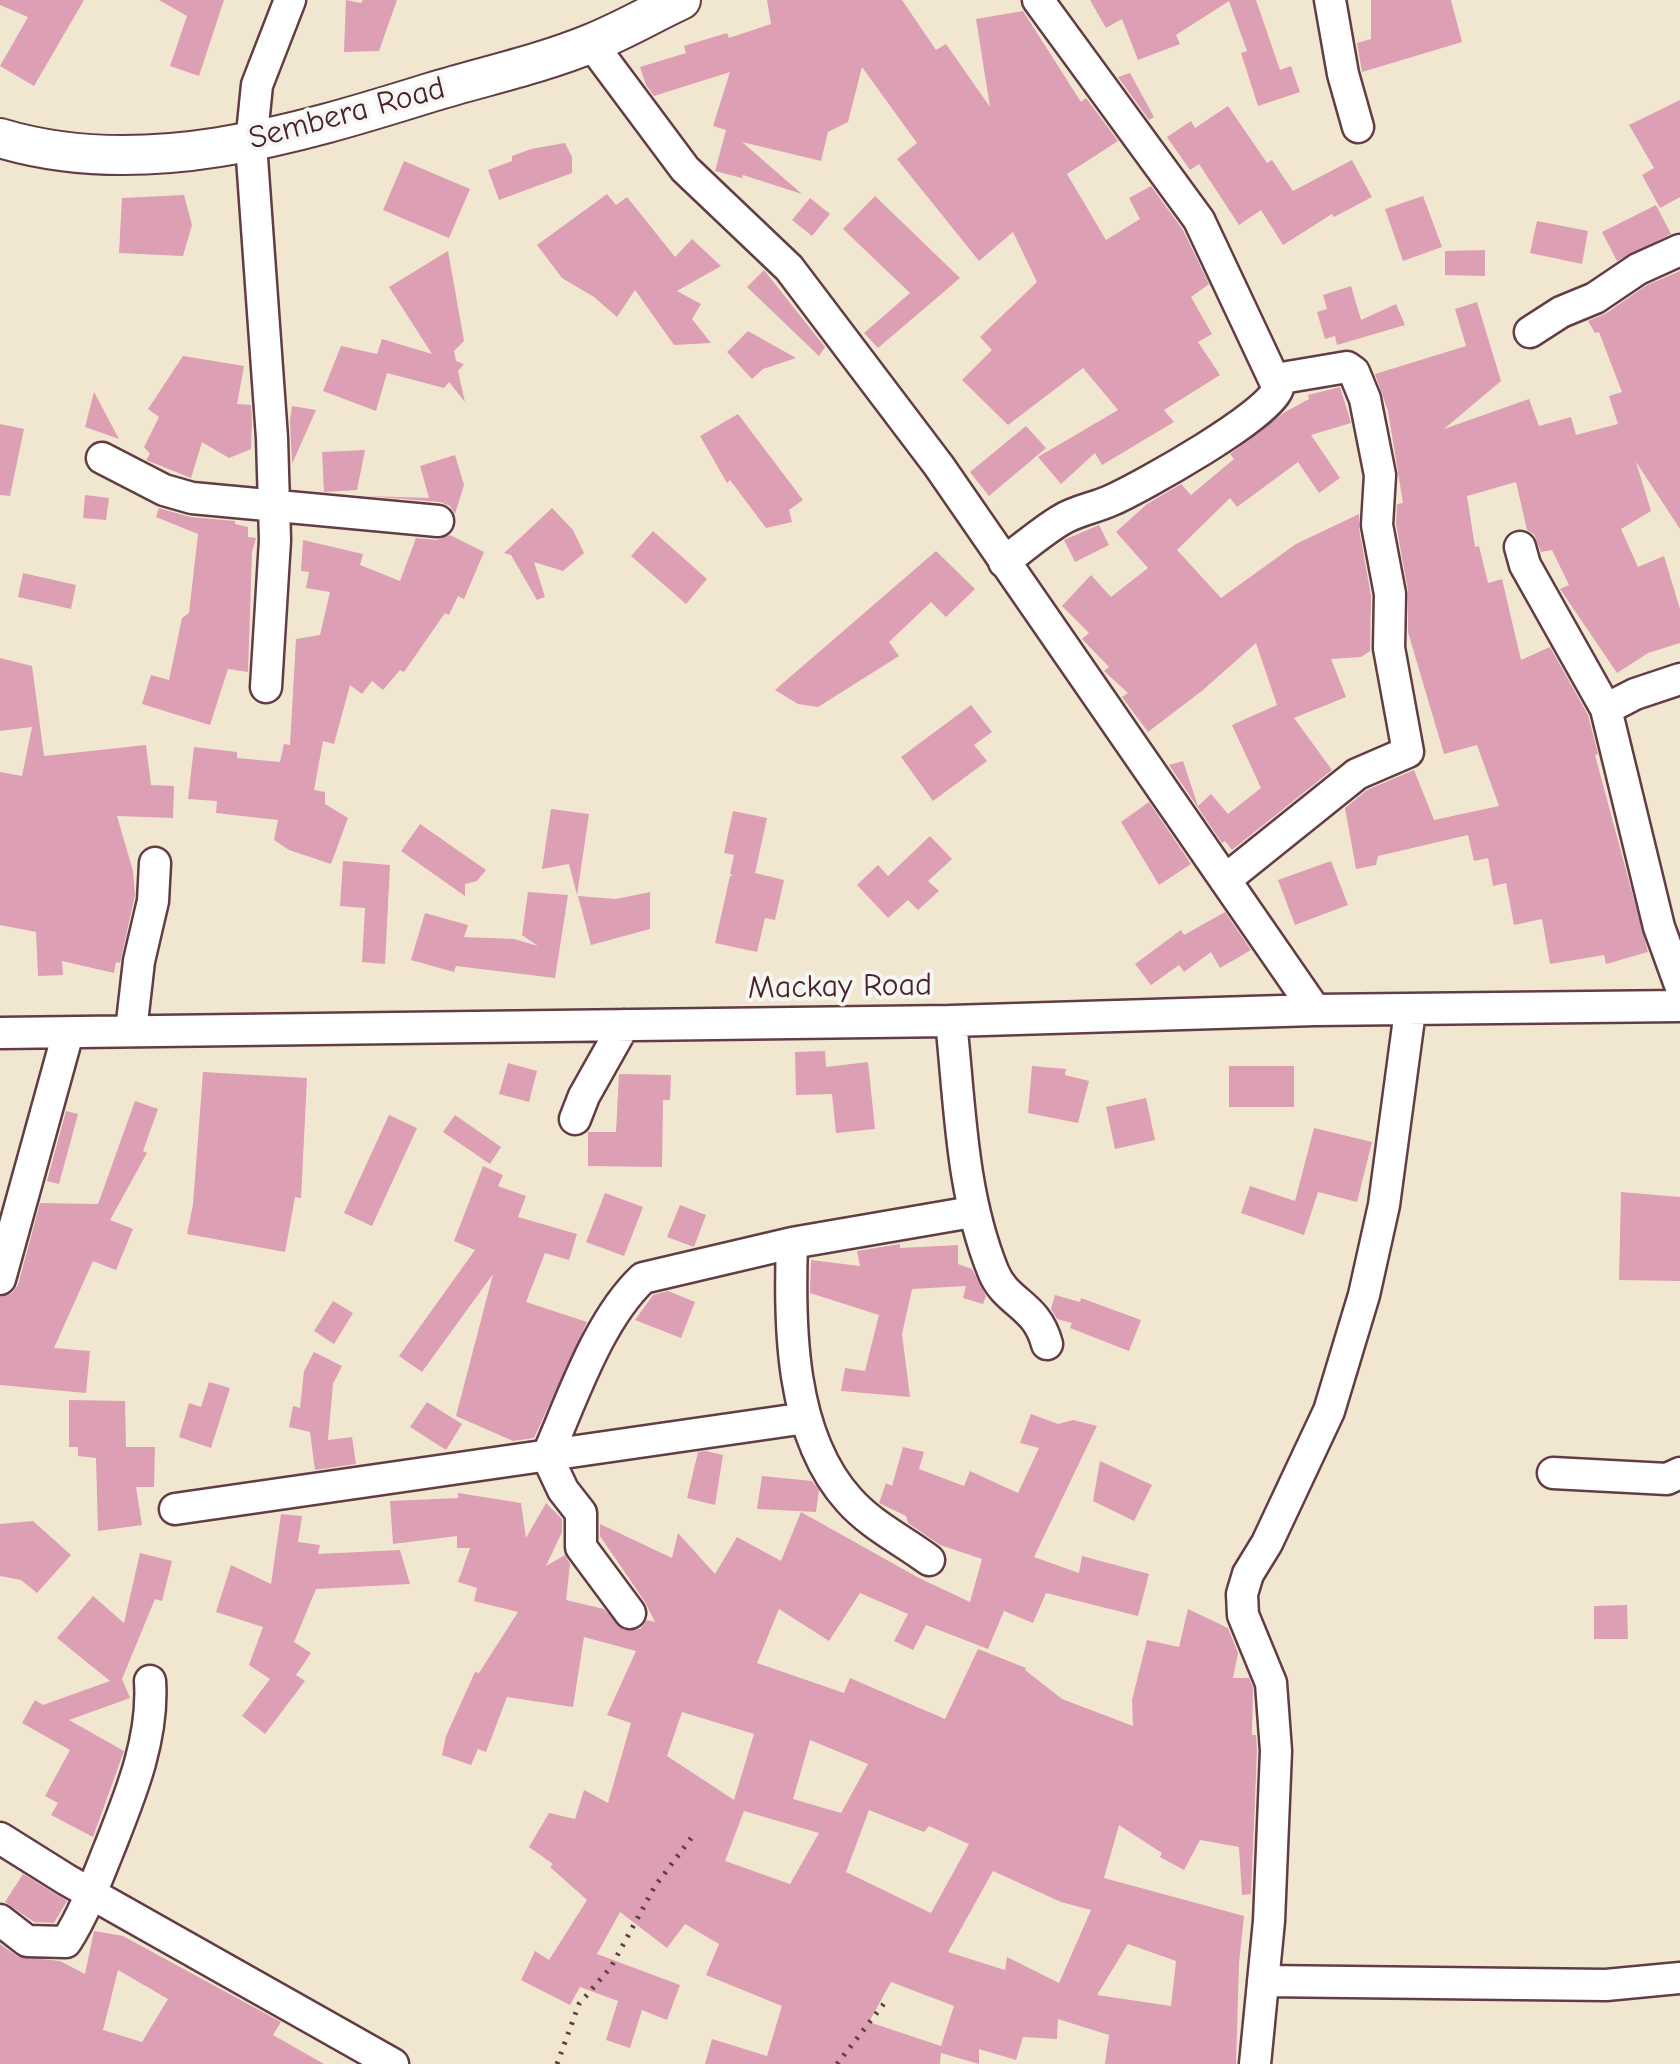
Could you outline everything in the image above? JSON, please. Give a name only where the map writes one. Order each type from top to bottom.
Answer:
[{"type":"street","points":[[266,687],[274,604],[274,505],[269,373],[264,348],[251,144],[258,85],[290,0]]},
{"type":"street","name":"Sembera Road","points":[[0,138],[56,151],[112,156],[251,144],[591,43],[681,0]]},
{"type":"street","points":[[1004,562],[1059,521],[1109,502],[1186,460],[1252,416],[1277,394],[1276,379],[1199,220],[1038,0]]},
{"type":"street","points":[[1330,0],[1343,74],[1358,127]]},
{"type":"street","points":[[591,43],[685,169],[789,268],[939,466],[1315,1010]]},
{"type":"street","points":[[1530,332],[1561,312],[1595,298],[1638,269],[1680,250]]},
{"type":"street","points":[[1225,880],[1357,774],[1408,752],[1389,648],[1390,594],[1377,526],[1380,476],[1364,399],[1354,372],[1347,367],[1276,379]]},
{"type":"street","points":[[102,458],[164,490],[192,498],[438,520]]},
{"type":"street","points":[[1520,547],[1525,566],[1606,710],[1660,927],[1680,985]]},
{"type":"street","points":[[1606,710],[1635,694],[1680,679]]},
{"type":"street","points":[[131,1031],[139,962],[153,901],[155,863]]},
{"type":"street","name":"Mackay Road","points":[[0,1033],[951,1021],[1315,1010],[1680,1006]]},
{"type":"street","points":[[1255,2064],[1276,1751],[1275,1710],[1271,1684],[1243,1615],[1242,1594],[1248,1574],[1268,1543],[1329,1411],[1364,1295],[1384,1206],[1410,1011]]},
{"type":"street","points":[[951,1021],[972,1212],[995,1277],[1038,1320],[1047,1344]]},
{"type":"street","points":[[575,1118],[624,1025]]},
{"type":"street","points":[[0,1279],[68,1032]]},
{"type":"street","points":[[630,1613],[580,1548],[581,1513],[563,1490],[547,1456],[595,1350],[625,1295],[643,1278],[792,1243],[972,1212]]},
{"type":"street","points":[[792,1243],[792,1349],[806,1418],[847,1498],[874,1523],[929,1560]]},
{"type":"street","points":[[175,1509],[806,1418]]},
{"type":"street","points":[[1553,1472],[1667,1480],[1680,1473]]},
{"type":"street","points":[[0,1920],[27,1941],[66,1942],[92,1894],[132,1796],[144,1740],[150,1681]]},
{"type":"street","points":[[0,1838],[351,2054],[393,2064]]},
{"type":"street","points":[[1263,1980],[1606,1984],[1680,1978]]},
{"type":"path","points":[[557,2064],[579,2004],[610,1968],[655,1886],[692,1838]]},
{"type":"path","points":[[837,2064],[886,2001]]},
{"type":"building","points":[[0,0],[84,0],[34,86],[0,66],[28,17],[0,5]]},
{"type":"building","points":[[159,0],[224,0],[199,76],[170,66],[187,16]]},
{"type":"building","points":[[346,0],[397,0],[379,51],[344,52]]},
{"type":"building","points":[[767,0],[902,0],[936,50],[946,44],[990,107],[976,19],[1023,11],[1081,102],[1086,98],[1118,141],[1067,174],[1106,240],[1140,219],[1129,198],[1151,186],[1183,230],[1209,284],[1191,297],[1212,334],[1198,342],[1220,375],[1164,410],[1174,422],[1102,465],[1095,453],[1061,484],[1038,457],[1118,410],[1083,368],[1008,425],[962,380],[992,350],[980,337],[1037,282],[1013,232],[979,261],[897,159],[917,143],[862,67],[848,122],[828,132],[821,161],[742,142],[802,194],[743,175],[742,178],[715,171],[726,130],[713,126],[730,72],[654,96],[646,85],[640,67],[686,53],[684,46],[727,33],[729,38],[771,24]]},
{"type":"building","points":[[1090,0],[1256,0],[1280,70],[1291,66],[1300,92],[1258,106],[1241,53],[1247,51],[1229,1],[1176,35],[1180,44],[1138,60],[1122,19],[1106,28]]},
{"type":"building","points":[[1371,0],[1451,0],[1462,42],[1362,72],[1357,43],[1371,39]]},
{"type":"building","points":[[1130,73],[1154,117],[1149,120],[1118,77]]},
{"type":"building","points":[[1680,100],[1680,197],[1660,208],[1642,175],[1654,168],[1629,125]]},
{"type":"building","points":[[1228,106],[1267,163],[1272,160],[1293,191],[1352,160],[1372,197],[1334,217],[1332,214],[1283,245],[1261,210],[1239,225],[1199,164],[1190,170],[1167,137],[1191,121],[1195,128]]},
{"type":"building","points":[[565,143],[572,157],[572,173],[499,200],[488,170],[531,149]]},
{"type":"building","points":[[404,161],[470,189],[449,238],[383,210]]},
{"type":"building","points":[[607,194],[616,205],[627,197],[675,257],[692,239],[721,266],[677,291],[701,304],[692,319],[711,343],[674,345],[635,290],[617,317],[594,297],[562,278],[537,245]]},
{"type":"building","points":[[184,195],[192,225],[183,256],[119,253],[122,198]]},
{"type":"building","points":[[875,196],[960,278],[878,348],[864,333],[910,293],[843,229]]},
{"type":"building","points":[[1423,196],[1442,247],[1403,261],[1385,209]]},
{"type":"building","points":[[810,198],[830,214],[812,236],[792,220]]},
{"type":"building","points":[[1656,205],[1671,234],[1617,261],[1602,232]]},
{"type":"building","points":[[1537,221],[1588,231],[1582,264],[1530,253]]},
{"type":"building","points":[[1485,250],[1485,276],[1445,275],[1445,251]]},
{"type":"building","points":[[448,251],[464,341],[454,351],[456,361],[464,364],[458,371],[465,402],[449,382],[444,388],[387,373],[376,411],[323,391],[341,346],[377,354],[382,339],[432,354],[389,287]]},
{"type":"building","points":[[764,270],[825,347],[819,356],[747,287]]},
{"type":"building","points":[[1680,271],[1680,529],[1636,462],[1651,511],[1621,529],[1638,567],[1664,556],[1680,609],[1680,643],[1648,653],[1617,673],[1560,589],[1569,585],[1552,550],[1541,552],[1534,534],[1527,530],[1516,482],[1467,496],[1475,547],[1479,546],[1488,583],[1502,579],[1521,660],[1550,647],[1588,715],[1598,754],[1595,755],[1648,952],[1606,964],[1604,955],[1550,964],[1542,919],[1514,925],[1506,883],[1493,886],[1488,858],[1474,861],[1468,835],[1378,856],[1376,865],[1356,869],[1345,808],[1367,790],[1414,770],[1434,820],[1499,806],[1477,745],[1444,754],[1408,632],[1408,591],[1396,524],[1397,504],[1403,503],[1388,411],[1375,374],[1466,346],[1455,309],[1477,302],[1501,381],[1444,429],[1529,399],[1539,426],[1571,417],[1576,435],[1618,424],[1609,396],[1622,392],[1599,332],[1595,333],[1588,321],[1647,285]]},
{"type":"building","points":[[1351,286],[1361,320],[1396,304],[1405,325],[1337,345],[1335,336],[1325,339],[1317,312],[1327,309],[1323,295]]},
{"type":"building","points":[[748,331],[796,358],[763,369],[752,379],[727,352]]},
{"type":"building","points":[[183,356],[244,366],[237,404],[251,405],[252,420],[251,449],[229,458],[202,442],[191,478],[146,460],[150,454],[144,447],[159,417],[148,409]]},
{"type":"building","points":[[1340,387],[1351,423],[1311,435],[1340,478],[1319,493],[1298,462],[1237,507],[1230,498],[1177,550],[1221,598],[1296,544],[1359,514],[1371,596],[1370,651],[1361,657],[1331,659],[1346,697],[1294,718],[1332,770],[1232,850],[1225,841],[1222,843],[1169,765],[1183,761],[1198,806],[1211,794],[1228,814],[1261,788],[1232,725],[1277,705],[1256,643],[1148,732],[1122,697],[1128,693],[1104,671],[1109,667],[1082,639],[1089,633],[1062,606],[1091,575],[1111,597],[1148,568],[1116,532],[1147,504],[1181,484],[1191,495],[1234,459],[1230,454],[1285,412],[1309,399],[1308,395]]},
{"type":"building","points":[[94,392],[119,439],[85,427]]},
{"type":"building","points":[[292,406],[316,410],[292,464],[290,420]]},
{"type":"building","points":[[738,414],[803,500],[789,510],[792,522],[766,528],[730,480],[727,483],[700,436]]},
{"type":"building","points":[[0,424],[24,429],[10,496],[0,495]]},
{"type":"building","points":[[1026,426],[1046,448],[989,496],[970,472]]},
{"type":"building","points":[[365,450],[357,490],[324,492],[322,452]]},
{"type":"building","points":[[455,455],[464,485],[455,514],[450,506],[440,502],[367,496],[429,498],[420,466]]},
{"type":"building","points":[[85,495],[109,498],[106,520],[83,518]]},
{"type":"building","points":[[159,508],[190,517],[235,521],[248,527],[248,537],[256,538],[252,552],[248,672],[228,669],[210,725],[142,704],[151,675],[169,680],[182,618],[189,613],[198,534],[156,517]]},
{"type":"building","points":[[552,508],[573,530],[584,553],[563,571],[534,562],[545,597],[537,600],[511,555],[504,553]]},
{"type":"building","points":[[1099,525],[1109,545],[1075,562],[1064,540]]},
{"type":"building","points":[[653,531],[707,579],[686,604],[631,556]]},
{"type":"building","points":[[450,535],[484,552],[464,599],[458,596],[449,615],[445,613],[404,672],[400,670],[383,690],[372,681],[362,694],[350,685],[334,744],[323,741],[314,790],[325,792],[325,804],[348,818],[331,864],[289,850],[274,840],[278,820],[216,813],[217,801],[188,799],[194,747],[237,752],[237,758],[280,762],[284,744],[290,745],[296,639],[320,635],[330,592],[306,588],[309,572],[301,571],[303,540],[363,554],[360,565],[400,581],[416,538],[437,540]]},
{"type":"building","points":[[936,551],[975,589],[946,617],[931,602],[889,642],[899,656],[818,707],[798,704],[775,690]]},
{"type":"building","points":[[23,573],[76,585],[71,609],[18,597]]},
{"type":"building","points":[[0,658],[32,666],[44,756],[146,745],[151,785],[174,786],[173,818],[117,816],[133,871],[135,895],[120,963],[116,962],[114,973],[62,961],[63,975],[38,976],[36,932],[0,925],[0,772],[22,776],[32,727],[0,731]]},
{"type":"building","points":[[971,705],[992,732],[974,745],[987,761],[933,801],[901,757]]},
{"type":"building","points":[[1149,802],[1191,864],[1159,885],[1121,822]]},
{"type":"building","points":[[551,809],[589,814],[577,895],[569,864],[542,869]]},
{"type":"building","points":[[733,811],[767,818],[755,873],[784,880],[775,920],[765,918],[757,952],[715,943],[733,875],[730,874],[734,855],[724,853]]},
{"type":"building","points":[[420,824],[486,870],[477,881],[465,884],[465,896],[401,851]]},
{"type":"building","points":[[930,836],[952,859],[928,881],[939,891],[918,910],[908,900],[888,918],[857,885],[878,865],[888,876]]},
{"type":"building","points":[[343,861],[390,865],[385,964],[362,962],[365,908],[340,906]]},
{"type":"building","points":[[1331,861],[1348,905],[1295,925],[1278,880]]},
{"type":"building","points":[[528,892],[568,895],[555,978],[456,966],[454,972],[411,960],[425,913],[468,925],[464,937],[514,939],[538,946],[522,935]]},
{"type":"building","points":[[650,892],[650,929],[591,945],[578,896],[616,899]]},
{"type":"building","points":[[1225,912],[1251,950],[1220,968],[1211,952],[1184,972],[1179,965],[1151,985],[1135,964],[1181,930],[1184,935]]},
{"type":"building","points":[[825,1051],[826,1067],[868,1062],[875,1129],[836,1133],[832,1094],[796,1095],[795,1052]]},
{"type":"building","points":[[508,1063],[537,1071],[529,1102],[499,1094]]},
{"type":"building","points":[[1032,1066],[1066,1069],[1065,1075],[1089,1081],[1078,1123],[1028,1113]]},
{"type":"building","points":[[1229,1066],[1294,1066],[1294,1107],[1229,1107]]},
{"type":"building","points":[[203,1072],[307,1078],[301,1198],[295,1197],[285,1252],[187,1234],[193,1204]]},
{"type":"building","points":[[619,1074],[671,1075],[670,1100],[663,1100],[662,1167],[588,1166],[588,1132],[616,1132]]},
{"type":"building","points":[[1146,1098],[1155,1140],[1115,1149],[1106,1107]]},
{"type":"building","points":[[135,1101],[158,1109],[143,1151],[147,1153],[110,1220],[133,1229],[116,1270],[93,1261],[54,1348],[90,1351],[86,1393],[0,1385],[0,1297],[12,1293],[18,1285],[40,1203],[98,1204]]},
{"type":"building","points":[[66,1111],[78,1114],[59,1184],[47,1181]]},
{"type":"building","points":[[389,1115],[417,1128],[372,1226],[344,1213]]},
{"type":"building","points":[[455,1115],[501,1147],[490,1164],[443,1132]]},
{"type":"building","points":[[1314,1128],[1372,1142],[1357,1202],[1318,1192],[1304,1235],[1241,1213],[1250,1186],[1295,1201]]},
{"type":"building","points":[[483,1166],[503,1175],[498,1186],[526,1196],[518,1217],[577,1234],[569,1260],[545,1253],[526,1302],[587,1322],[534,1438],[513,1441],[456,1416],[493,1274],[422,1372],[399,1356],[475,1250],[454,1241]]},
{"type":"building","points":[[1621,1192],[1680,1197],[1680,1281],[1619,1280]]},
{"type":"building","points":[[605,1193],[643,1207],[624,1256],[586,1242]]},
{"type":"building","points":[[680,1205],[706,1215],[694,1247],[667,1237]]},
{"type":"building","points":[[900,1244],[900,1248],[958,1245],[958,1264],[972,1269],[986,1296],[983,1304],[963,1298],[966,1286],[912,1289],[902,1334],[910,1397],[841,1391],[845,1368],[865,1371],[879,1315],[810,1293],[811,1260],[860,1266],[857,1251]]},
{"type":"building","points":[[668,1291],[695,1302],[681,1338],[635,1320],[653,1295]]},
{"type":"building","points":[[1055,1295],[1080,1302],[1081,1298],[1141,1320],[1129,1351],[1057,1319],[1051,1309]]},
{"type":"building","points":[[333,1301],[353,1313],[334,1344],[314,1331]]},
{"type":"building","points":[[314,1352],[342,1366],[333,1384],[328,1440],[352,1437],[356,1464],[315,1470],[310,1432],[289,1427],[293,1406],[300,1408],[304,1371]]},
{"type":"building","points":[[209,1382],[230,1388],[211,1448],[179,1437],[189,1403],[201,1407]]},
{"type":"building","points":[[69,1400],[125,1401],[126,1447],[155,1447],[154,1487],[136,1487],[142,1525],[98,1531],[96,1458],[78,1456],[78,1447],[69,1447]]},
{"type":"building","points":[[427,1402],[462,1424],[446,1450],[410,1427]]},
{"type":"building","points":[[1031,1414],[1058,1424],[1073,1420],[1097,1426],[1034,1557],[1079,1573],[1082,1556],[1149,1574],[1138,1616],[1046,1593],[1033,1623],[1004,1611],[988,1649],[926,1625],[913,1650],[894,1641],[908,1614],[860,1593],[829,1641],[779,1609],[757,1663],[844,1693],[850,1678],[945,1719],[978,1649],[1026,1668],[1062,1699],[1133,1726],[1132,1700],[1147,1640],[1179,1647],[1188,1609],[1228,1628],[1238,1653],[1233,1678],[1249,1678],[1253,1687],[1252,1735],[1256,1735],[1257,1751],[1251,1894],[1242,1895],[1239,1847],[1200,1840],[1184,1870],[1119,1825],[1104,1878],[1244,1916],[1236,2064],[1105,2064],[1109,2035],[1058,2019],[1057,2039],[1023,2037],[1016,2060],[979,2049],[979,2064],[941,2053],[940,2064],[705,2064],[712,2039],[767,2056],[782,2006],[706,1975],[719,1944],[685,1924],[667,1948],[620,1912],[597,1954],[680,1985],[667,2020],[642,2010],[630,2048],[606,2040],[618,2001],[580,1987],[570,2005],[521,1980],[535,1951],[549,1960],[587,1900],[550,1867],[553,1864],[529,1847],[549,1813],[575,1819],[584,1790],[608,1803],[631,1723],[607,1715],[636,1651],[584,1637],[573,1707],[507,1697],[486,1752],[478,1749],[471,1765],[442,1755],[446,1736],[475,1672],[479,1673],[518,1612],[474,1601],[477,1588],[458,1582],[470,1548],[457,1548],[457,1536],[393,1544],[390,1501],[458,1498],[458,1493],[521,1503],[526,1538],[546,1503],[562,1519],[562,1532],[546,1566],[565,1555],[570,1564],[566,1600],[604,1609],[624,1630],[640,1629],[647,1620],[655,1622],[600,1536],[600,1524],[672,1558],[678,1533],[715,1574],[737,1537],[781,1561],[801,1512],[970,1602],[982,1559],[940,1545],[908,1523],[906,1516],[879,1503],[886,1483],[892,1486],[903,1447],[924,1452],[919,1469],[964,1486],[970,1471],[1018,1493],[1039,1448],[1020,1443]],"holes":[[[682,1712],[754,1734],[734,1800],[667,1756]],[[810,1740],[868,1764],[841,1813],[793,1799]],[[869,1810],[924,1832],[929,1826],[969,1844],[931,1913],[846,1872]],[[744,1811],[819,1833],[790,1884],[725,1861]],[[993,1871],[1061,1902],[1091,1910],[1059,1983],[1007,1957],[1005,1970],[948,1952]],[[1128,1944],[1176,1961],[1171,2006],[1097,1995]],[[891,1982],[954,2006],[941,2046],[869,2022]]]},
{"type":"building","points":[[698,1452],[723,1455],[715,1505],[687,1498]]},
{"type":"building","points":[[1100,1461],[1152,1485],[1134,1521],[1093,1501]]},
{"type":"building","points":[[762,1476],[812,1481],[819,1490],[816,1512],[757,1509]]},
{"type":"building","points":[[281,1514],[302,1516],[298,1542],[320,1545],[318,1554],[400,1550],[410,1584],[316,1589],[294,1642],[311,1653],[296,1675],[305,1681],[265,1734],[242,1716],[270,1679],[249,1665],[263,1627],[216,1612],[231,1565],[271,1584]]},
{"type":"building","points":[[33,1521],[71,1555],[37,1593],[21,1580],[0,1576],[0,1524]]},
{"type":"building","points":[[140,1553],[172,1561],[162,1601],[155,1599],[122,1679],[130,1698],[69,1720],[124,1751],[93,1837],[51,1815],[58,1803],[45,1796],[70,1750],[22,1723],[35,1700],[43,1705],[110,1681],[57,1638],[93,1596],[124,1623]]},
{"type":"building","points":[[1627,1605],[1628,1639],[1594,1639],[1594,1606]]},
{"type":"building","points":[[23,1874],[67,1901],[54,1923],[34,1922],[5,1902]]},
{"type":"building","points":[[94,1931],[123,1936],[281,2022],[273,2035],[324,2064],[0,2064],[0,1944],[17,1956],[60,1961],[85,1974]],"holes":[[[118,1970],[168,1999],[142,2042],[103,2030]]]}]
